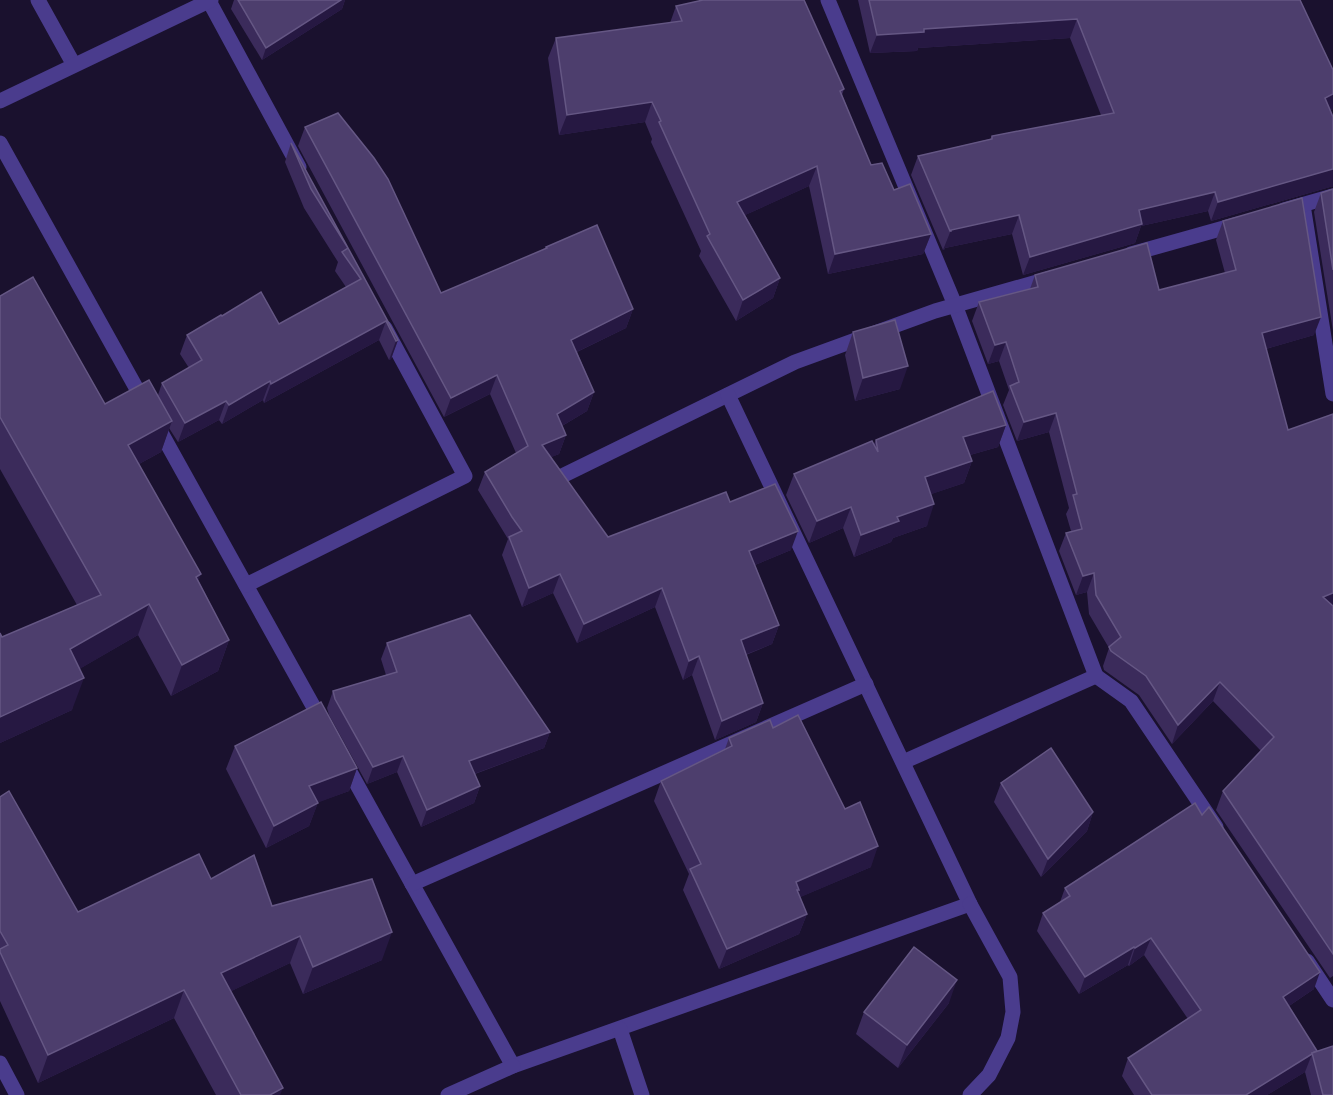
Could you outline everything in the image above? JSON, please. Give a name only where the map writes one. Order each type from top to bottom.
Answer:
[{"type":"street","points":[[38,0],[74,65]]},
{"type":"street","points":[[0,101],[210,0],[306,180]]},
{"type":"street","points":[[828,0],[955,305],[1096,676],[1131,701],[1222,836]]},
{"type":"street","points":[[0,143],[327,730]]},
{"type":"street","points":[[1270,214],[1333,196]]},
{"type":"street","points":[[1303,205],[1333,394]]},
{"type":"street","points":[[1112,260],[1247,221]]},
{"type":"street","points":[[560,477],[795,362],[955,305],[1067,273]]},
{"type":"street","points":[[246,585],[465,476],[380,317]]},
{"type":"street","points":[[728,395],[970,904],[1010,977],[1013,1012],[1008,1038],[989,1075],[970,1095]]},
{"type":"street","points":[[903,762],[1096,676]]},
{"type":"street","points":[[412,884],[866,684]]},
{"type":"street","points":[[338,750],[513,1066]]},
{"type":"street","points":[[448,1095],[513,1066],[970,904]]},
{"type":"street","points":[[1300,951],[1333,1000]]},
{"type":"street","points":[[620,1029],[642,1095]]},
{"type":"street","points":[[0,1063],[17,1095]]},
{"type":"building","points":[[238,0],[341,0],[266,48]]},
{"type":"building","points":[[703,0],[804,0],[844,89],[840,91],[871,165],[882,163],[894,190],[910,184],[931,234],[835,254],[817,166],[737,202],[780,278],[743,300],[707,236],[710,234],[652,102],[567,115],[556,38],[682,21],[676,6]]},
{"type":"building","points":[[869,0],[1300,0],[1333,70],[1333,94],[1325,98],[1333,117],[1333,169],[1218,202],[1215,192],[1139,210],[1142,224],[1030,257],[1019,215],[950,231],[918,156],[992,139],[992,136],[1114,113],[1077,19],[924,29],[924,32],[877,35]]},
{"type":"building","points":[[338,113],[388,179],[441,293],[597,225],[633,309],[571,340],[594,392],[557,414],[566,435],[542,445],[608,537],[726,492],[730,502],[775,484],[798,531],[749,551],[779,625],[741,640],[763,703],[722,721],[699,656],[689,661],[662,588],[584,624],[560,574],[529,588],[509,537],[522,531],[485,472],[528,446],[497,375],[451,398],[305,127]]},
{"type":"building","points":[[291,143],[398,340],[396,341],[386,321],[271,384],[270,381],[229,405],[226,401],[185,423],[162,383],[202,360],[187,335],[261,292],[279,324],[361,279],[342,252],[348,248],[311,189]]},
{"type":"building","points":[[1333,189],[1333,270],[1321,193]]},
{"type":"building","points":[[1302,198],[1321,317],[1262,333],[1288,430],[1333,414],[1333,593],[1323,597],[1333,606],[1333,954],[1223,791],[1274,737],[1220,682],[1178,725],[1146,676],[1111,651],[1109,647],[1121,637],[1096,595],[1094,573],[1083,576],[1066,533],[1082,529],[1073,495],[1077,494],[1056,413],[1024,422],[1010,386],[1019,382],[1006,342],[995,345],[979,302],[1038,287],[1035,275],[1147,243],[1159,290],[1236,270],[1223,221]]},
{"type":"building","points":[[33,277],[105,404],[149,380],[172,421],[128,445],[201,574],[196,577],[229,640],[182,665],[149,604],[70,649],[84,678],[0,717],[0,633],[2,637],[101,595],[0,417],[0,296]]},
{"type":"building","points":[[895,320],[908,366],[863,378],[853,332]]},
{"type":"building","points":[[993,391],[1006,425],[963,437],[972,461],[925,477],[934,504],[897,517],[899,521],[861,535],[851,507],[817,521],[794,474],[872,441],[878,452],[876,440]]},
{"type":"building","points":[[470,615],[550,732],[469,761],[480,786],[427,810],[403,756],[373,767],[335,699],[333,691],[397,672],[387,643]]},
{"type":"building","points":[[321,702],[357,768],[309,786],[318,803],[274,826],[235,746]]},
{"type":"building","points":[[798,715],[845,809],[860,802],[878,846],[796,882],[807,914],[727,949],[690,869],[701,864],[661,781],[732,746],[729,738],[770,720],[773,728]]},
{"type":"building","points":[[1051,748],[1093,812],[1048,859],[1001,783]]},
{"type":"building","points":[[9,791],[78,912],[199,854],[211,879],[254,855],[272,906],[372,879],[392,932],[313,967],[300,936],[221,973],[283,1088],[270,1095],[241,1095],[184,990],[48,1055],[0,952],[0,949],[8,945],[0,931],[0,797]]},
{"type":"building","points":[[1195,803],[1202,815],[1209,807],[1320,972],[1283,997],[1317,1051],[1246,1095],[1152,1095],[1128,1058],[1201,1010],[1151,938],[1085,977],[1043,913],[1070,896],[1065,888]]},
{"type":"building","points":[[914,947],[957,980],[907,1045],[864,1012]]},
{"type":"building","points":[[1333,1046],[1333,1095],[1323,1095],[1312,1053]]}]
